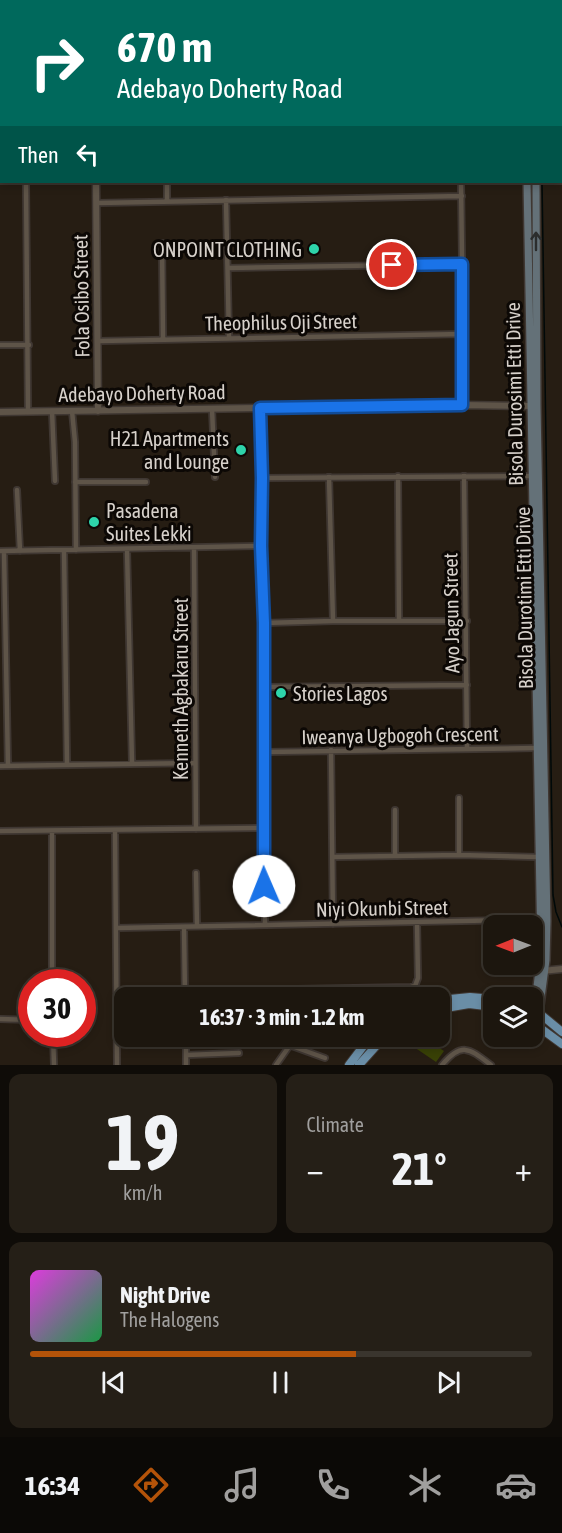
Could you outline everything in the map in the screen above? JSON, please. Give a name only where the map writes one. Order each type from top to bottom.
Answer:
[{"type":"main road","name":"Bisola Durosimi Etti Drive","points":[[527,183],[534,406],[532,476],[540,915]]},
{"type":"main road","name":"Bisola Durotimi Etti Drive","points":[[536,183],[534,406],[547,921],[543,961]]},
{"type":"main road","points":[[450,999],[483,998]]},
{"type":"main road","points":[[450,1008],[483,1006]]},
{"type":"main road","points":[[543,1017],[562,1032]]},
{"type":"main road","points":[[543,1030],[562,1044]]},
{"type":"main road","points":[[349,1065],[363,1047]]},
{"type":"main road","points":[[359,1065],[375,1047]]},
{"type":"street","points":[[26,183],[28,412]]},
{"type":"street","name":"Fola Osibo Street","points":[[96,183],[98,411]]},
{"type":"street","points":[[166,183],[167,201]]},
{"type":"street","points":[[461,183],[462,405]]},
{"type":"street","points":[[97,203],[462,196]]},
{"type":"street","points":[[226,200],[229,338]]},
{"type":"street","points":[[162,243],[163,339]]},
{"type":"street","points":[[228,268],[462,264]]},
{"type":"street","name":"Theophilus Oji Street","points":[[99,341],[463,334]]},
{"type":"street","points":[[0,345],[29,345]]},
{"type":"street","name":"Adebayo Doherty Road","points":[[0,412],[462,405],[534,406]]},
{"type":"street","points":[[260,408],[264,623],[265,925]]},
{"type":"street","points":[[212,409],[214,477]]},
{"type":"street","points":[[52,411],[55,480]]},
{"type":"street","points":[[72,411],[76,550]]},
{"type":"street","points":[[398,476],[399,621]]},
{"type":"street","name":"Ayo Jagun Street","points":[[464,476],[467,749]]},
{"type":"street","points":[[262,478],[532,476]]},
{"type":"street","points":[[329,477],[333,621]]},
{"type":"street","points":[[75,482],[146,482]]},
{"type":"street","points":[[17,489],[20,551]]},
{"type":"street","points":[[8,766],[2,551],[261,546]]},
{"type":"street","name":"Kenneth Agbakaru Street","points":[[194,548],[196,829]]},
{"type":"street","points":[[127,549],[132,763]]},
{"type":"street","points":[[64,550],[67,764]]},
{"type":"street","points":[[264,623],[467,621]]},
{"type":"street","points":[[264,687],[467,685]]},
{"type":"street","points":[[0,695],[7,695]]},
{"type":"street","name":"Iweanya Ugbogoh Crescent","points":[[265,752],[536,748]]},
{"type":"street","points":[[332,750],[333,924]]},
{"type":"street","points":[[0,766],[195,763]]},
{"type":"street","points":[[459,798],[459,855]]},
{"type":"street","points":[[395,810],[395,855]]},
{"type":"street","points":[[0,831],[263,828]]},
{"type":"street","points":[[115,830],[117,1065]]},
{"type":"street","points":[[52,831],[52,969]]},
{"type":"street","points":[[333,857],[538,856]]},
{"type":"street","points":[[196,873],[198,926]]},
{"type":"street","name":"Niyi Okunbi Street","points":[[116,928],[483,921]]},
{"type":"street","points":[[374,987],[415,986],[418,978],[417,922]]},
{"type":"street","points":[[184,927],[185,987]]},
{"type":"street","points":[[543,971],[562,969]]},
{"type":"street","points":[[0,1019],[18,1020]]},
{"type":"street","points":[[53,1047],[54,1065]]},
{"type":"street","points":[[186,1047],[186,1065]]},
{"type":"street","points":[[276,1065],[288,1047]]},
{"type":"street","points":[[295,1047],[325,1058]]},
{"type":"street","points":[[442,1065],[455,1052],[466,1050],[491,1065]]},
{"type":"street","points":[[186,1055],[239,1053]]},
{"type":"green space","points":[[414,1047],[438,1047],[444,1051],[436,1062]]},
{"type":"waterway","points":[[542,183],[553,895],[562,927]]},
{"type":"place","name":"ONPOINT CLOTHING","points":[[314,249]]},
{"type":"place","name":"H21 Apartments and Lounge","points":[[241,450]]},
{"type":"place","name":"Pasadena Suites Lekki","points":[[94,522]]},
{"type":"place","name":"Stories Lagos","points":[[281,693]]},
{"type":"route","points":[[264,886],[264,623],[260,408],[462,405],[462,264],[392,265]]}]
